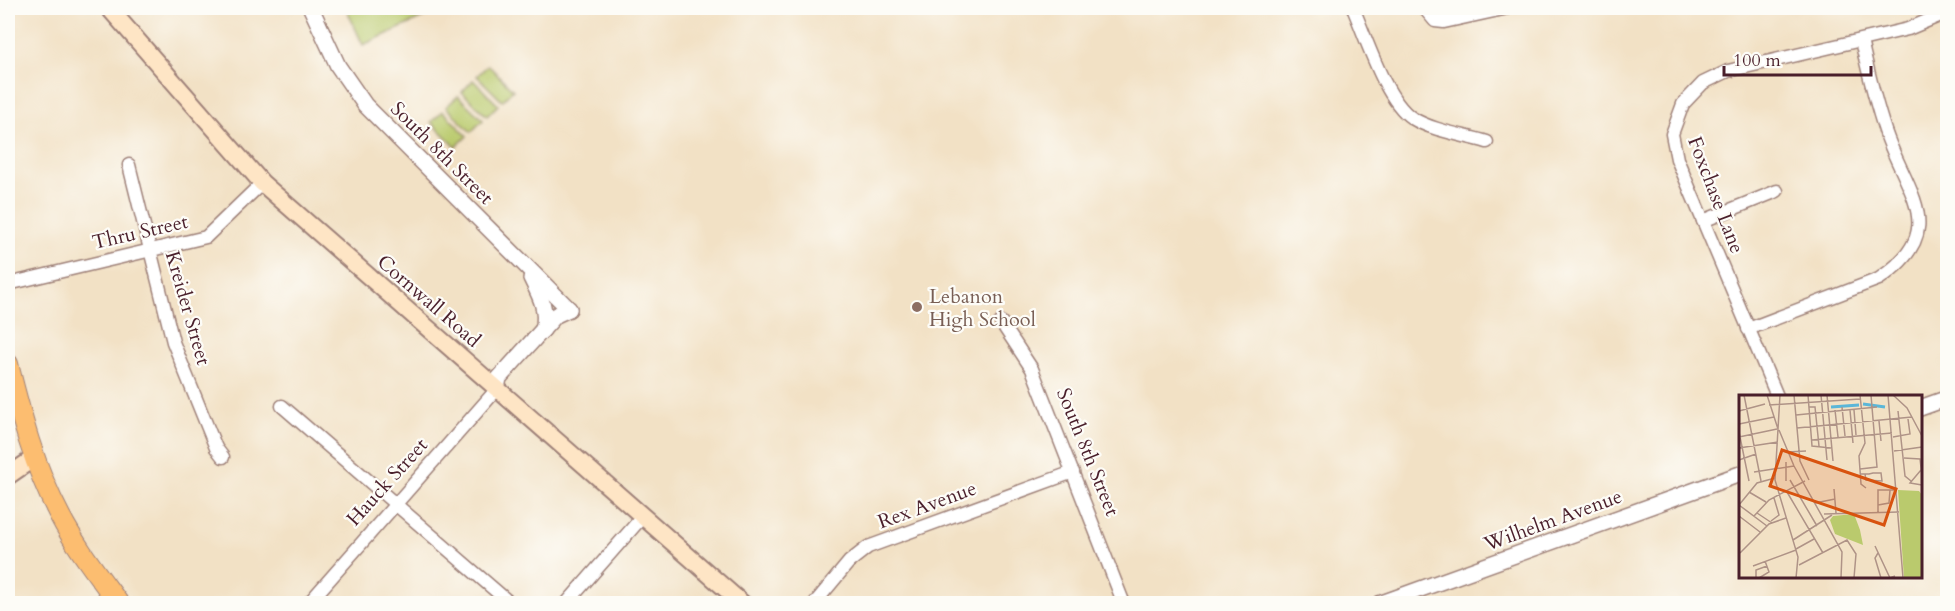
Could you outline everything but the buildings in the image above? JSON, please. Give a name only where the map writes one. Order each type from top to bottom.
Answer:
[{"type":"highway","points":[[8,363],[34,458],[68,530],[119,603]]},
{"type":"main road","name":"Cornwall Road","points":[[109,8],[262,183],[743,603]]},
{"type":"main road","points":[[8,476],[34,458]]},
{"type":"street","name":"South 8th Street","points":[[311,8],[338,66],[364,105],[568,309]]},
{"type":"street","points":[[1353,8],[1392,97],[1405,112],[1424,123],[1487,142]]},
{"type":"street","points":[[1424,8],[1436,21],[1508,8]]},
{"type":"street","name":"Foxchase Lane","points":[[1777,395],[1677,159],[1672,134],[1683,104],[1703,82],[1728,71],[1908,29],[1947,12]]},
{"type":"street","points":[[1748,329],[1879,279],[1898,266],[1912,247],[1919,224],[1915,197],[1888,140],[1861,41]]},
{"type":"street","name":"Kreider Street","points":[[129,165],[173,342],[216,448],[223,457]]},
{"type":"street","name":"Thru Street","points":[[8,284],[206,237],[262,183]]},
{"type":"street","points":[[1703,220],[1777,191]]},
{"type":"street","points":[[524,265],[544,305],[543,330]]},
{"type":"street","name":"Hauck Street","points":[[497,389],[499,378],[556,315],[568,309]]},
{"type":"street","name":"Hauck Street","points":[[308,603],[497,389],[507,385],[564,322],[568,309]]},
{"type":"street","name":"South 8th Street","points":[[1001,322],[1013,336],[1032,369],[1124,603]]},
{"type":"street","points":[[1922,407],[1947,398]]},
{"type":"street","points":[[282,406],[511,603]]},
{"type":"street","name":"Rex Avenue","points":[[814,603],[849,562],[868,547],[1072,472]]},
{"type":"street","name":"Wilhelm Avenue","points":[[1380,603],[1739,474]]},
{"type":"street","points":[[566,603],[643,516]]},
{"type":"green space","points":[[346,8],[426,8],[429,15],[363,45]]},
{"type":"green space","points":[[488,65],[513,90],[502,101],[477,76]]},
{"type":"green space","points":[[473,80],[498,105],[487,116],[462,92]]},
{"type":"green space","points":[[458,96],[483,120],[471,132],[446,107]]},
{"type":"green space","points":[[443,111],[467,136],[456,147],[431,122]]},
{"type":"place","name":"Lebanon High School","points":[[917,307]]}]
